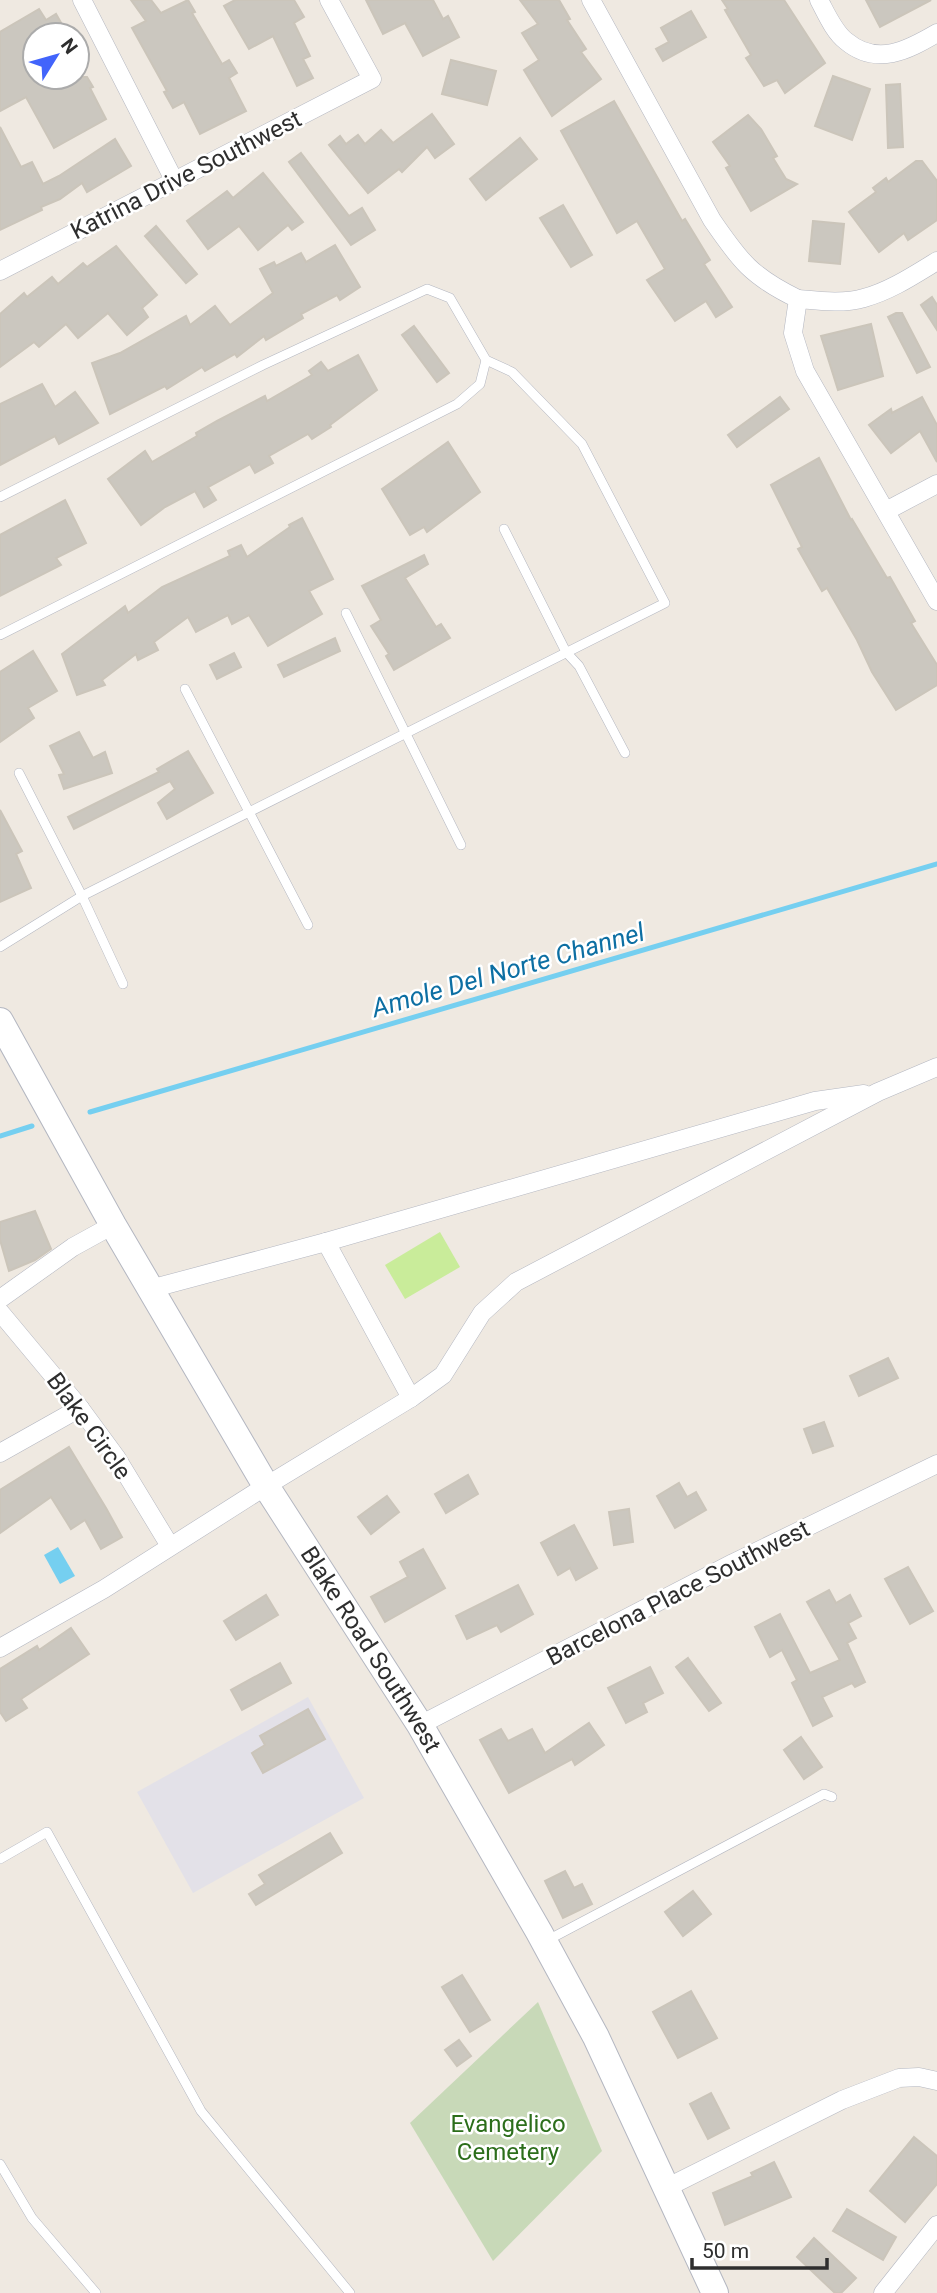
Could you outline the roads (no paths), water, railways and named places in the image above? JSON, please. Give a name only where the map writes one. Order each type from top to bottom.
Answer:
[{"type":"main road","name":"Blake Road Southwest","points":[[0,1021],[113,1225],[266,1486],[420,1725],[544,1942],[596,2037],[715,2293]]},
{"type":"street","points":[[82,0],[174,180]]},
{"type":"street","name":"Katrina Drive Southwest","points":[[0,271],[372,79],[329,0]]},
{"type":"street","points":[[819,0],[845,41],[870,54],[896,54],[937,33]]},
{"type":"street","points":[[593,1],[712,219],[733,250],[754,274],[798,299],[832,302],[863,299],[896,286],[937,261]]},
{"type":"street","points":[[798,299],[793,333],[805,372],[937,601]]},
{"type":"street","points":[[886,511],[937,484]]},
{"type":"street","points":[[0,1647],[104,1589],[411,1398],[443,1375],[482,1313],[516,1282],[878,1092],[937,1067]]},
{"type":"street","points":[[150,1289],[326,1242],[815,1101],[878,1092]]},
{"type":"street","points":[[0,1299],[73,1247],[113,1225]]},
{"type":"street","points":[[326,1242],[411,1398]]},
{"type":"street","name":"Blake Circle","points":[[0,1312],[80,1408],[116,1457],[170,1546]]},
{"type":"street","points":[[0,1453],[80,1408]]},
{"type":"street","name":"Barcelona Place Southwest","points":[[420,1725],[733,1563],[937,1464]]},
{"type":"street","points":[[666,2188],[842,2100],[899,2078],[919,2077],[937,2081]]},
{"type":"street","points":[[883,2293],[937,2225]]},
{"type":"lane","points":[[0,497],[263,365],[427,289],[450,298],[486,360],[512,372],[582,444],[665,603],[82,896],[0,947]]},
{"type":"lane","points":[[0,635],[457,404],[480,384],[486,360]]},
{"type":"lane","points":[[505,528],[566,652],[579,666],[625,753]]},
{"type":"lane","points":[[346,613],[461,845]]},
{"type":"lane","points":[[186,689],[308,925]]},
{"type":"lane","points":[[19,773],[82,896],[123,984]]},
{"type":"lane","points":[[544,1942],[824,1794],[832,1797]]},
{"type":"lane","points":[[0,1859],[47,1832],[201,2111],[350,2293]]},
{"type":"lane","points":[[0,2164],[32,2218],[96,2293]]},
{"type":"water","points":[[58,1547],[75,1576],[60,1584],[44,1555]]},
{"type":"waterway","name":"Amole Del Norte Channel","points":[[90,1112],[937,864]]},
{"type":"waterway","name":"Amole Del Norte Channel","points":[[0,1136],[32,1126]]},
{"type":"park label","name":"Evangelico Cemetery","points":[[508,2138]]}]
